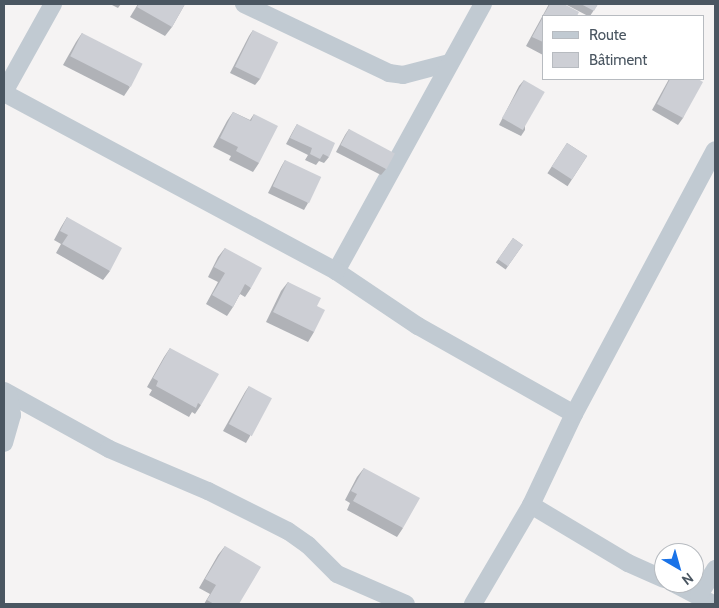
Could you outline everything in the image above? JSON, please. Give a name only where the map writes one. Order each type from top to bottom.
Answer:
[{"type":"street","points":[[53,4],[4,92],[336,271],[418,326],[574,414]]},
{"type":"street","points":[[244,4],[389,73],[404,75],[448,63]]},
{"type":"street","points":[[336,271],[448,63],[483,4]]},
{"type":"street","points":[[472,604],[531,505],[574,414],[715,150]]},
{"type":"street","points":[[4,444],[11,422],[7,394]]},
{"type":"street","points":[[7,394],[109,448],[208,491],[288,531],[308,544],[337,574],[406,604]]},
{"type":"street","points":[[531,505],[628,563],[654,575]]},
{"type":"street","points":[[692,593],[706,600],[715,569]]},
{"type":"building","points":[[139,4],[185,4],[172,27],[137,7]]},
{"type":"building","points":[[550,4],[564,4],[579,12],[578,15],[544,15]]},
{"type":"building","points":[[581,4],[598,4],[594,11]]},
{"type":"building","points":[[542,19],[542,42],[532,37]]},
{"type":"building","points":[[253,30],[278,42],[260,79],[235,67]]},
{"type":"building","points":[[82,33],[143,64],[131,87],[70,56]]},
{"type":"building","points":[[524,80],[545,92],[523,130],[502,118]]},
{"type":"building","points":[[669,80],[700,80],[703,82],[683,118],[657,104]]},
{"type":"building","points":[[233,112],[251,121],[254,114],[278,126],[259,163],[236,151],[238,147],[220,138]]},
{"type":"building","points":[[297,124],[335,143],[329,157],[323,154],[320,159],[310,154],[312,148],[290,138]]},
{"type":"building","points":[[349,129],[395,153],[386,169],[341,145]]},
{"type":"building","points":[[567,143],[587,156],[572,180],[552,166]]},
{"type":"building","points":[[285,160],[321,177],[309,203],[273,186]]},
{"type":"building","points":[[67,217],[122,248],[110,271],[62,244],[68,235],[60,231]]},
{"type":"building","points":[[513,238],[523,245],[508,266],[498,259]]},
{"type":"building","points":[[225,248],[262,268],[251,288],[245,284],[233,307],[212,295],[225,273],[214,267]]},
{"type":"building","points":[[288,282],[321,298],[317,306],[325,310],[314,332],[273,312]]},
{"type":"building","points":[[170,348],[219,374],[201,405],[198,403],[196,408],[156,386],[158,381],[153,378]]},
{"type":"building","points":[[249,386],[272,398],[252,436],[229,424]]},
{"type":"building","points":[[364,468],[420,498],[403,528],[353,501],[357,494],[351,491]]},
{"type":"building","points":[[225,546],[261,567],[239,604],[214,604],[207,600],[216,585],[205,579]]}]
